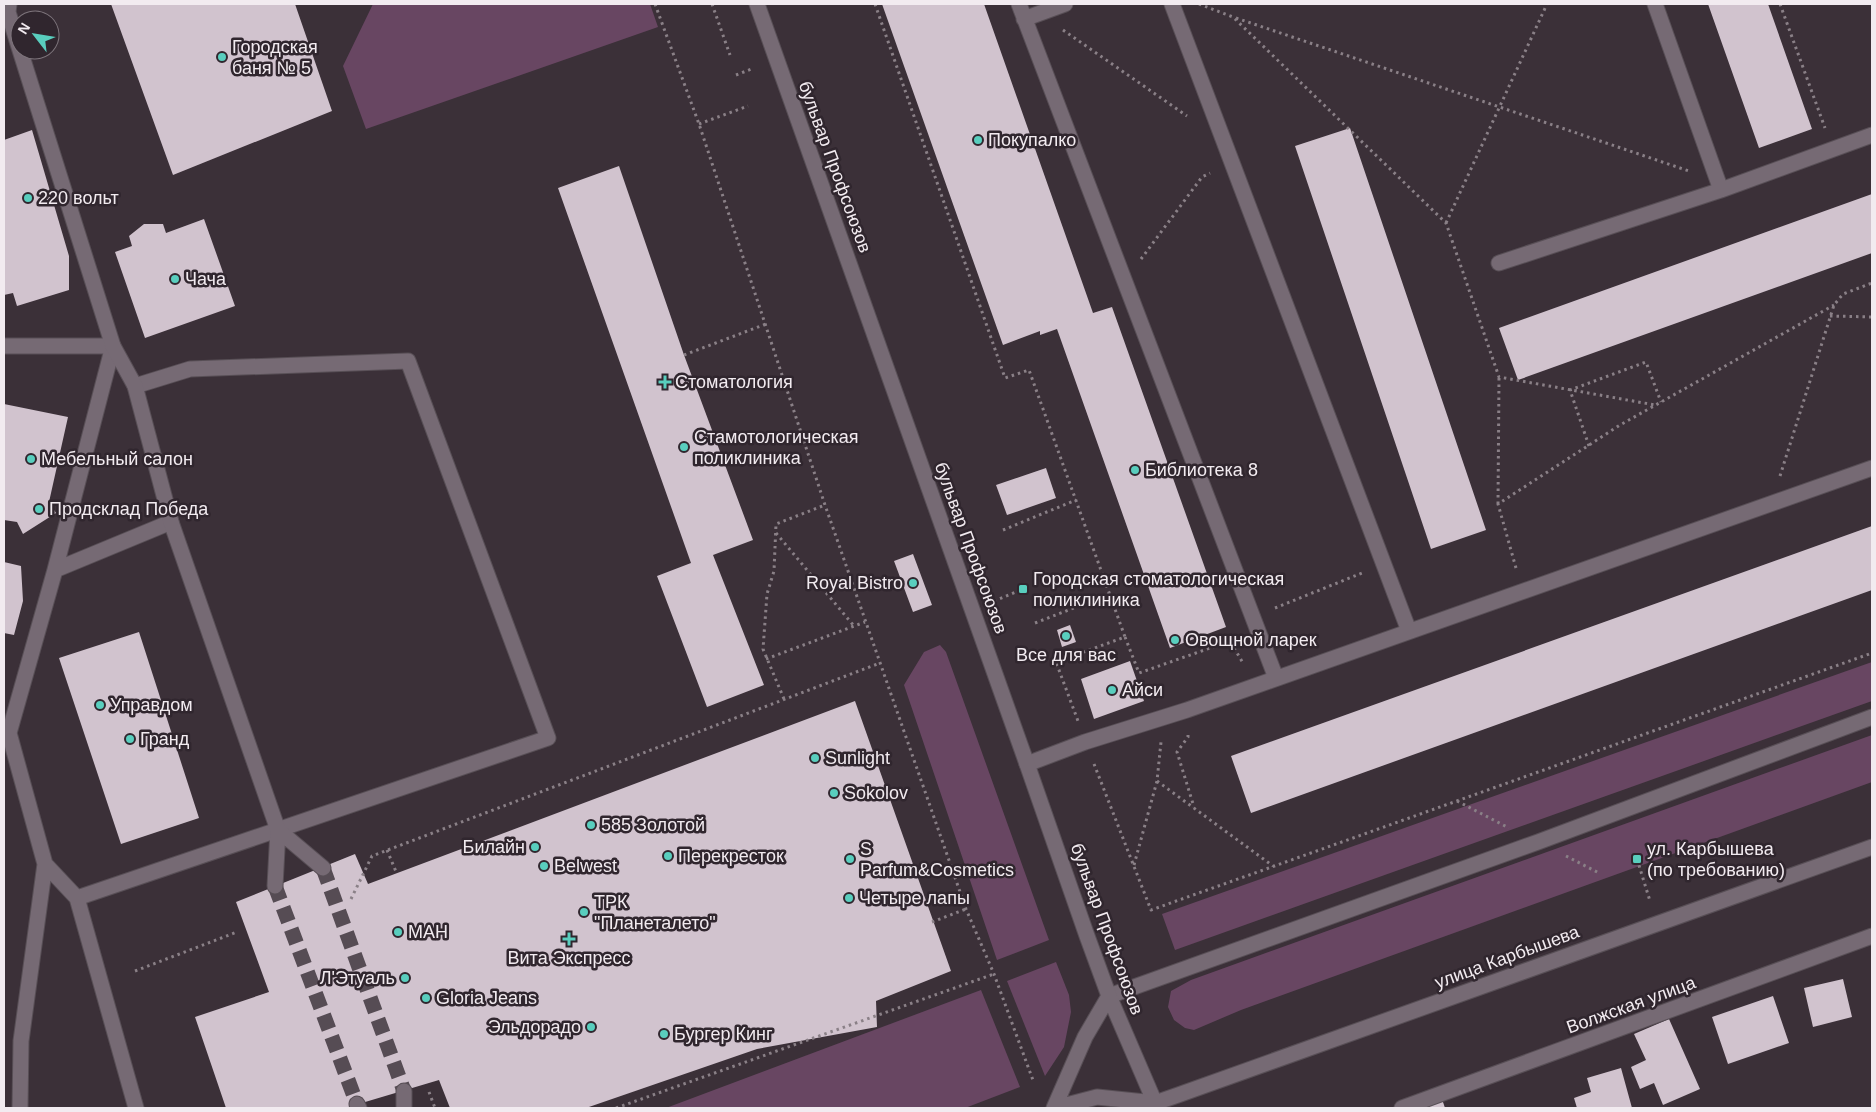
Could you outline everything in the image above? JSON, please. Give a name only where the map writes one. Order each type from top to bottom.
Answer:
[{"type":"street","points":[[8,4],[8,12],[113,346],[135,386],[171,522],[278,830],[275,886]]},
{"type":"street","name":"бульвар Профсоюзов","points":[[757,4],[1028,764],[1087,936],[1152,1107]]},
{"type":"street","points":[[1019,4],[1276,678]]},
{"type":"street","points":[[1024,18],[1065,4]]},
{"type":"street","points":[[1172,4],[1409,631]]},
{"type":"street","points":[[1656,4],[1719,185]]},
{"type":"street","points":[[1499,263],[1719,185],[1872,135]]},
{"type":"street","points":[[4,346],[113,346]]},
{"type":"street","points":[[20,1108],[21,1041],[45,864],[6,732],[55,570],[113,346]]},
{"type":"street","points":[[77,898],[548,738],[408,361],[190,368],[135,386]]},
{"type":"street","points":[[1028,764],[1085,742],[1186,710],[1872,468]]},
{"type":"street","points":[[55,570],[171,522]]},
{"type":"street","points":[[1109,996],[1538,842],[1872,718]]},
{"type":"street","points":[[278,830],[323,868]]},
{"type":"street","name":"улица Карбышева","points":[[1054,1108],[1097,1097],[1152,1107],[1872,847]]},
{"type":"street","points":[[45,864],[77,898],[136,1108]]},
{"type":"street","name":"Волжская улица","points":[[1402,1108],[1872,936]]},
{"type":"street","name":"улица Карбышева","points":[[1054,1108],[1086,1037],[1109,996]]},
{"type":"street","points":[[404,1091],[404,1108]]},
{"type":"path","points":[[655,4],[699,124],[865,622],[966,909],[994,974],[1034,1082]]},
{"type":"path","points":[[712,4],[730,55]]},
{"type":"path","points":[[875,4],[1005,378],[1029,370],[1125,637],[1140,673],[1230,641]]},
{"type":"path","points":[[1197,4],[1500,106],[1719,185]]},
{"type":"path","points":[[1446,223],[1547,4]]},
{"type":"path","points":[[1780,4],[1833,149]]},
{"type":"path","points":[[1039,13],[1191,118]]},
{"type":"path","points":[[1233,16],[1446,223],[1499,377],[1498,504],[1522,591]]},
{"type":"path","points":[[699,124],[748,106]]},
{"type":"path","points":[[1125,282],[1202,177],[1231,162]]},
{"type":"path","points":[[1498,504],[1661,402],[1834,305],[1844,294],[1872,283]]},
{"type":"path","points":[[1772,504],[1834,305]]},
{"type":"path","points":[[1830,316],[1872,317]]},
{"type":"path","points":[[684,355],[766,324]]},
{"type":"path","points":[[1570,390],[1646,362],[1661,402]]},
{"type":"path","points":[[1499,377],[1655,406]]},
{"type":"path","points":[[1570,390],[1589,446]]},
{"type":"path","points":[[1003,530],[1076,500]]},
{"type":"path","points":[[784,699],[763,649],[767,594],[774,571],[776,524],[825,505]]},
{"type":"path","points":[[776,533],[854,626]]},
{"type":"path","points":[[1253,617],[1383,564]]},
{"type":"path","points":[[972,609],[1024,589]]},
{"type":"path","points":[[1035,623],[1110,594]]},
{"type":"path","points":[[766,659],[865,622]]},
{"type":"path","points":[[1125,637],[1056,662],[1085,742],[1151,910],[1872,653]]},
{"type":"path","points":[[351,899],[372,856],[880,663]]},
{"type":"path","points":[[1186,710],[1188,737],[1177,752],[1194,808]]},
{"type":"path","points":[[1134,865],[1157,781],[1163,717]]},
{"type":"path","points":[[1157,781],[1274,866]]},
{"type":"path","points":[[386,850],[397,874]]},
{"type":"path","points":[[1637,859],[1657,924]]},
{"type":"path","points":[[932,922],[966,909]]},
{"type":"path","points":[[135,971],[237,932]]},
{"type":"path","points":[[616,1108],[994,974]]},
{"type":"path","points":[[428,1090],[435,1108]]},
{"type":"shaded area","points":[[373,4],[650,4],[658,27],[366,129],[343,66]]},
{"type":"shaded area","points":[[940,645],[946,652],[1049,940],[997,960],[904,685],[924,652]]},
{"type":"shaded area","points":[[1872,662],[1872,701],[1175,950],[1162,914]]},
{"type":"shaded area","points":[[1872,735],[1872,782],[1241,1010],[1194,1030],[1185,1028],[1174,1020],[1168,1007],[1171,991],[1191,980]]},
{"type":"shaded area","points":[[1056,962],[1069,995],[1071,1012],[1064,1047],[1045,1076],[1007,981]]},
{"type":"shaded area","points":[[981,990],[1020,1087],[965,1108],[666,1108]]},
{"type":"building","name":"Городская баня № 5","points":[[111,4],[295,4],[332,111],[173,175]]},
{"type":"building","points":[[882,4],[984,4],[1093,313],[1112,307],[1226,627],[1170,648],[1057,329],[1040,335],[1040,331],[1003,345]]},
{"type":"building","points":[[1708,4],[1768,4],[1812,129],[1759,148]]},
{"type":"building","points":[[1350,128],[1486,530],[1431,549],[1295,146]]},
{"type":"building","name":"220 вольт","points":[[32,130],[69,256],[69,290],[17,306],[13,293],[4,295],[4,140]]},
{"type":"building","name":"Стамотологическая поликлиника","points":[[619,166],[684,355],[753,540],[713,555],[764,685],[707,707],[657,576],[691,563],[558,188]]},
{"type":"building","points":[[1872,194],[1872,253],[1518,380],[1499,328]]},
{"type":"building","name":"Чача","points":[[204,219],[235,306],[145,338],[115,252],[132,246],[129,236],[144,224],[163,224],[166,233]]},
{"type":"building","name":"Мебельный салон","points":[[4,404],[68,417],[49,502],[56,513],[23,534],[17,522],[4,520]]},
{"type":"building","points":[[1046,468],[1056,498],[1007,515],[996,485]]},
{"type":"building","points":[[1872,526],[1872,590],[1251,813],[1231,756]]},
{"type":"building","name":"Royal Bistro","points":[[913,554],[932,605],[913,612],[894,561]]},
{"type":"building","points":[[4,562],[21,566],[23,601],[14,635],[4,633]]},
{"type":"building","name":"Все для вас","points":[[1070,625],[1076,642],[1062,647],[1057,630]]},
{"type":"building","name":"Гранд","points":[[139,632],[199,818],[121,844],[59,658]]},
{"type":"building","name":"Айси","points":[[1130,661],[1144,701],[1094,719],[1081,679]]},
{"type":"building","name":"ТРК \"Планеталето\"","points":[[855,701],[951,971],[876,1001],[877,1027],[757,1049],[586,1108],[450,1108],[439,1080],[345,1108],[226,1108],[195,1017],[269,992],[236,902],[355,854],[368,884]]},
{"type":"building","points":[[1843,979],[1852,1017],[1813,1027],[1804,988]]},
{"type":"building","points":[[1773,996],[1789,1043],[1728,1064],[1712,1017]]},
{"type":"building","points":[[1669,1019],[1700,1089],[1663,1105],[1654,1083],[1640,1089],[1631,1067],[1646,1060],[1634,1034]]},
{"type":"building","points":[[1621,1068],[1632,1108],[1577,1108],[1574,1098],[1591,1092],[1587,1078]]},
{"type":"building","points":[[1442,1099],[1445,1108],[1414,1108]]},
{"type":"tunnel","points":[[323,868],[404,1091]]},
{"type":"tunnel","points":[[275,886],[357,1104]]},
{"type":"place","name":"Городская баня № 5","points":[[222,57]]},
{"type":"place","name":"Покупалко","points":[[978,140]]},
{"type":"place","name":"220 вольт","points":[[28,198]]},
{"type":"place","name":"Чача","points":[[175,279]]},
{"type":"place","name":"Стоматология","points":[[665,382]]},
{"type":"place","name":"Стамотологическая поликлиника","points":[[684,447]]},
{"type":"place","name":"Мебельный салон","points":[[31,459]]},
{"type":"place","name":"Библиотека 8","points":[[1135,470]]},
{"type":"place","name":"Продсклад Победа","points":[[39,509]]},
{"type":"place","name":"Royal Bistro","points":[[913,583]]},
{"type":"place","name":"Городская стоматологическая поликлиника","points":[[1023,589]]},
{"type":"place","name":"Все для вас","points":[[1066,636]]},
{"type":"place","name":"Овощной ларек","points":[[1175,640]]},
{"type":"place","name":"Айси","points":[[1112,690]]},
{"type":"place","name":"Управдом","points":[[100,705]]},
{"type":"place","name":"Гранд","points":[[130,739]]},
{"type":"place","name":"Sunlight","points":[[815,758]]},
{"type":"place","name":"Sokolov","points":[[834,793]]},
{"type":"place","name":"585 Золотой","points":[[591,825]]},
{"type":"place","name":"Билайн","points":[[535,847]]},
{"type":"place","name":"Перекресток","points":[[668,856]]},
{"type":"place","name":"S Parfum&Cosmetics","points":[[850,859]]},
{"type":"place","name":"ул. Карбышева (по требованию)","points":[[1637,859]]},
{"type":"place","name":"Belwest","points":[[544,866]]},
{"type":"place","name":"Четыре лапы","points":[[849,898]]},
{"type":"place","name":"ТРК \"Планеталето\"","points":[[584,912]]},
{"type":"place","name":"МАН","points":[[398,932]]},
{"type":"place","name":"Вита Экспресс","points":[[569,939]]},
{"type":"place","name":"Л'Этуаль","points":[[405,978]]},
{"type":"place","name":"Gloria Jeans","points":[[426,998]]},
{"type":"place","name":"Эльдорадо","points":[[591,1027]]},
{"type":"place","name":"Бургер Кинг","points":[[664,1034]]}]
